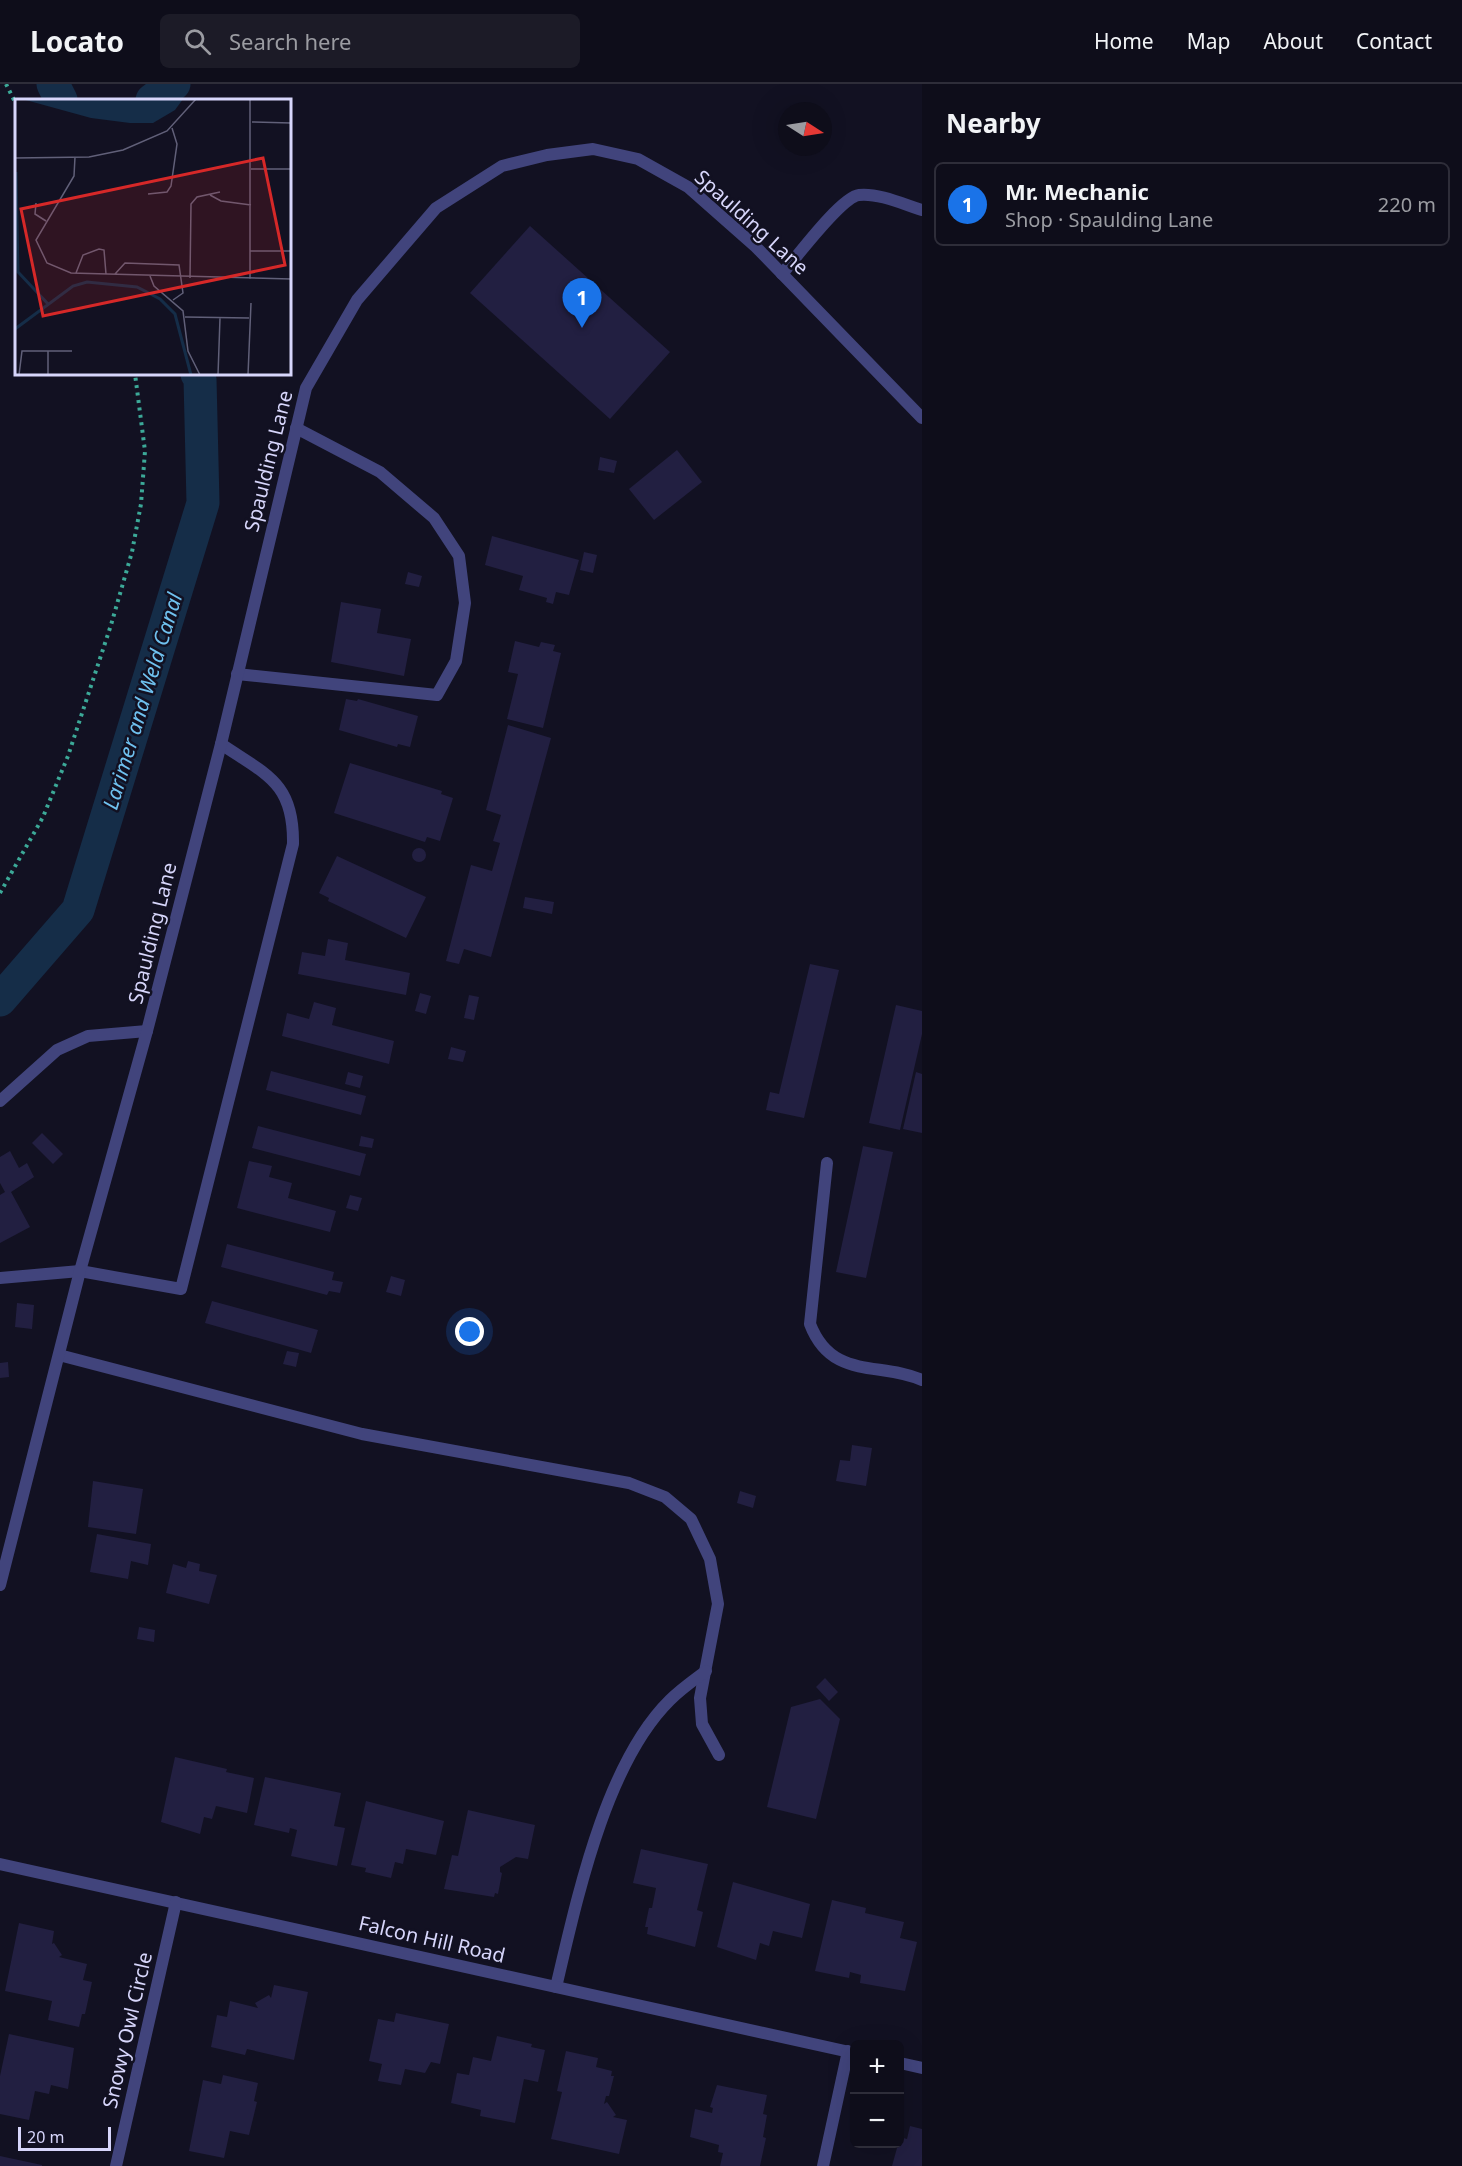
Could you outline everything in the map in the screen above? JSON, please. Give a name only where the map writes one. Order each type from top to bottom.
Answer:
[{"type":"street","name":"Spaulding Lane","points":[[0,1585],[80,1271],[147,1031],[221,744],[306,388],[357,300],[436,208],[502,166],[547,155],[594,149],[638,159],[688,187],[756,246],[922,418]]},
{"type":"street","points":[[782,274],[844,204],[858,195],[879,198],[922,210]]},
{"type":"street","points":[[237,674],[437,694],[456,661],[465,603],[459,556],[434,518],[380,472],[296,428]]},
{"type":"street","points":[[0,1278],[80,1271],[181,1289],[293,844],[293,820],[287,800],[274,780],[221,744]]},
{"type":"street","name":"Spaulding Lane","points":[[0,1101],[57,1050],[88,1036],[147,1031]]},
{"type":"street","points":[[827,1163],[810,1324],[816,1341],[852,1366],[922,1380]]},
{"type":"street","points":[[59,1355],[362,1434],[628,1483],[665,1497],[691,1519],[710,1559],[718,1604],[700,1698],[702,1724],[719,1755]]},
{"type":"street","points":[[556,1987],[583,1873],[608,1805],[636,1745],[669,1700],[706,1671]]},
{"type":"street","name":"Falcon Hill Road","points":[[0,1864],[850,2052]]},
{"type":"street","name":"Snowy Owl Circle","points":[[116,2166],[176,1902]]},
{"type":"street","points":[[823,2166],[850,2056]]},
{"type":"street","points":[[904,2064],[922,2068]]},
{"type":"path","points":[[6,84],[15,102]]},
{"type":"path","points":[[0,893],[43,817],[68,756],[111,625],[132,552],[141,504],[145,451],[135,375]]},
{"type":"building","points":[[530,226],[670,352],[610,419],[470,293]]},
{"type":"building","points":[[677,450],[702,482],[654,520],[629,489]]},
{"type":"building","points":[[600,457],[617,461],[614,473],[598,470]]},
{"type":"building","points":[[492,536],[579,560],[569,595],[556,592],[553,604],[546,602],[547,598],[519,590],[523,576],[485,565]]},
{"type":"building","points":[[584,552],[597,555],[593,573],[580,570]]},
{"type":"building","points":[[408,572],[422,576],[419,587],[405,584]]},
{"type":"building","points":[[341,602],[381,609],[377,633],[411,639],[404,676],[331,662]]},
{"type":"building","points":[[515,641],[539,647],[541,642],[555,645],[553,651],[561,653],[543,728],[507,719],[518,674],[508,672]]},
{"type":"building","points":[[346,699],[357,701],[358,699],[418,716],[410,747],[398,744],[397,747],[339,730]]},
{"type":"building","points":[[508,725],[551,738],[491,957],[464,949],[459,964],[446,961],[471,865],[492,871],[500,843],[493,841],[501,815],[486,810]]},
{"type":"building","points":[[350,763],[442,791],[441,794],[453,798],[440,841],[427,837],[425,842],[334,813]]},
{"type":"building","points":[[419,848],[424,850],[426,855],[424,860],[419,862],[414,860],[412,855],[414,850]]},
{"type":"building","points":[[337,856],[426,897],[406,938],[328,901],[329,898],[319,893]]},
{"type":"building","points":[[525,897],[554,902],[552,914],[523,908]]},
{"type":"building","points":[[328,939],[348,943],[345,960],[410,973],[406,995],[298,974],[302,952],[325,956]]},
{"type":"building","points":[[810,964],[839,970],[804,1118],[766,1110],[770,1092],[779,1094]]},
{"type":"building","points":[[420,993],[431,996],[426,1014],[415,1011]]},
{"type":"building","points":[[469,995],[479,997],[474,1020],[464,1018]]},
{"type":"building","points":[[314,1002],[336,1008],[332,1025],[394,1041],[389,1064],[282,1036],[287,1013],[309,1019]]},
{"type":"building","points":[[896,1005],[922,1011],[922,1034],[900,1130],[869,1123]]},
{"type":"building","points":[[451,1047],[466,1051],[463,1062],[448,1059]]},
{"type":"building","points":[[271,1071],[366,1096],[361,1115],[266,1090]]},
{"type":"building","points":[[348,1072],[363,1076],[360,1088],[345,1084]]},
{"type":"building","points":[[916,1072],[922,1074],[922,1133],[903,1129]]},
{"type":"building","points":[[258,1126],[366,1154],[360,1176],[252,1148]]},
{"type":"building","points":[[42,1133],[63,1154],[53,1164],[32,1143]]},
{"type":"building","points":[[361,1136],[374,1139],[372,1148],[359,1146]]},
{"type":"building","points":[[863,1146],[893,1152],[866,1278],[836,1272]]},
{"type":"building","points":[[10,1151],[19,1168],[27,1163],[34,1177],[11,1192],[30,1227],[0,1243],[0,1195],[5,1192],[0,1183],[0,1157]]},
{"type":"building","points":[[249,1161],[272,1166],[269,1177],[292,1183],[288,1198],[336,1211],[330,1232],[237,1208]]},
{"type":"building","points":[[350,1195],[362,1198],[358,1211],[346,1208]]},
{"type":"building","points":[[227,1244],[334,1272],[332,1280],[343,1282],[340,1293],[329,1291],[327,1295],[221,1267]]},
{"type":"building","points":[[391,1276],[405,1280],[401,1296],[386,1292]]},
{"type":"building","points":[[212,1301],[318,1330],[311,1353],[205,1323]]},
{"type":"building","points":[[17,1303],[34,1305],[32,1329],[15,1327]]},
{"type":"building","points":[[287,1351],[299,1353],[296,1367],[283,1364]]},
{"type":"building","points":[[8,1362],[9,1377],[0,1378],[0,1363]]},
{"type":"building","points":[[852,1445],[872,1448],[866,1486],[836,1481],[840,1460],[850,1461]]},
{"type":"building","points":[[93,1481],[143,1489],[136,1534],[88,1527]]},
{"type":"building","points":[[740,1491],[756,1496],[753,1508],[737,1503]]},
{"type":"building","points":[[97,1534],[151,1544],[148,1565],[131,1561],[128,1579],[90,1572]]},
{"type":"building","points":[[188,1561],[200,1564],[199,1571],[217,1575],[209,1604],[166,1593],[173,1564],[186,1568]]},
{"type":"building","points":[[139,1627],[155,1630],[154,1642],[137,1639]]},
{"type":"building","points":[[825,1678],[838,1692],[829,1701],[816,1687]]},
{"type":"building","points":[[820,1699],[840,1719],[816,1819],[767,1807],[791,1707]]},
{"type":"building","points":[[175,1757],[254,1778],[247,1813],[216,1806],[212,1819],[204,1817],[200,1834],[161,1822]]},
{"type":"building","points":[[265,1777],[341,1793],[334,1826],[345,1828],[337,1866],[291,1856],[297,1830],[290,1828],[289,1833],[254,1825]]},
{"type":"building","points":[[366,1801],[444,1821],[436,1855],[406,1849],[403,1864],[395,1862],[391,1878],[365,1872],[366,1868],[351,1865]]},
{"type":"building","points":[[468,1810],[535,1825],[528,1859],[516,1857],[500,1867],[502,1873],[498,1894],[495,1893],[494,1897],[444,1889],[452,1855],[458,1856]]},
{"type":"building","points":[[641,1849],[708,1864],[697,1910],[703,1912],[695,1947],[647,1934],[648,1927],[645,1927],[656,1888],[633,1883]]},
{"type":"building","points":[[733,1882],[810,1904],[802,1938],[773,1931],[769,1946],[760,1943],[756,1960],[717,1947]]},
{"type":"building","points":[[832,1900],[866,1908],[865,1913],[904,1922],[900,1938],[917,1942],[905,1991],[860,1983],[861,1975],[850,1972],[849,1978],[815,1971]]},
{"type":"building","points":[[19,1923],[54,1931],[52,1944],[54,1943],[62,1955],[59,1957],[87,1964],[83,1980],[92,1982],[85,2014],[82,2014],[79,2027],[48,2020],[52,2001],[5,1991]]},
{"type":"building","points":[[274,1985],[308,1992],[294,2060],[247,2049],[245,2055],[211,2047],[217,2015],[227,2017],[230,2001],[258,2008],[255,2003],[269,1995],[271,1998]]},
{"type":"building","points":[[396,2013],[449,2024],[440,2064],[431,2062],[425,2073],[405,2069],[401,2085],[378,2081],[382,2064],[369,2061],[378,2019],[394,2022]]},
{"type":"building","points":[[9,2034],[74,2048],[68,2089],[51,2085],[49,2094],[35,2091],[29,2120],[0,2114],[0,2076]]},
{"type":"building","points":[[497,2036],[532,2044],[531,2047],[545,2050],[538,2082],[524,2079],[515,2123],[480,2116],[481,2110],[451,2103],[457,2073],[469,2075],[473,2057],[491,2061]]},
{"type":"building","points":[[566,2051],[598,2058],[596,2067],[612,2071],[611,2076],[614,2076],[609,2096],[606,2096],[604,2104],[607,2102],[616,2115],[613,2117],[627,2120],[619,2154],[551,2139],[562,2092],[557,2091]]},
{"type":"building","points":[[223,2075],[258,2083],[254,2101],[257,2102],[249,2135],[230,2131],[224,2158],[189,2151],[203,2080],[221,2084]]},
{"type":"building","points":[[717,2085],[767,2095],[763,2114],[767,2115],[763,2137],[766,2138],[760,2166],[720,2166],[723,2153],[718,2152],[719,2145],[690,2137],[695,2109],[712,2113],[713,2108],[710,2107]]},
{"type":"building","points":[[910,2126],[922,2129],[922,2166],[892,2166],[897,2148],[904,2148],[904,2138],[907,2139]]},
{"type":"building","points":[[0,2156],[42,2165],[42,2166],[0,2166]]},
{"type":"waterway","name":"Larimer and Weld Canal","points":[[53,84],[60,99]]},
{"type":"waterway","points":[[153,99],[174,84]]},
{"type":"waterway","name":"Larimer and Weld Canal","points":[[0,1000],[78,910],[203,503],[200,379],[198,375]]},
{"type":"place","name":"Mr. Mechanic","points":[[582,328]]}]
